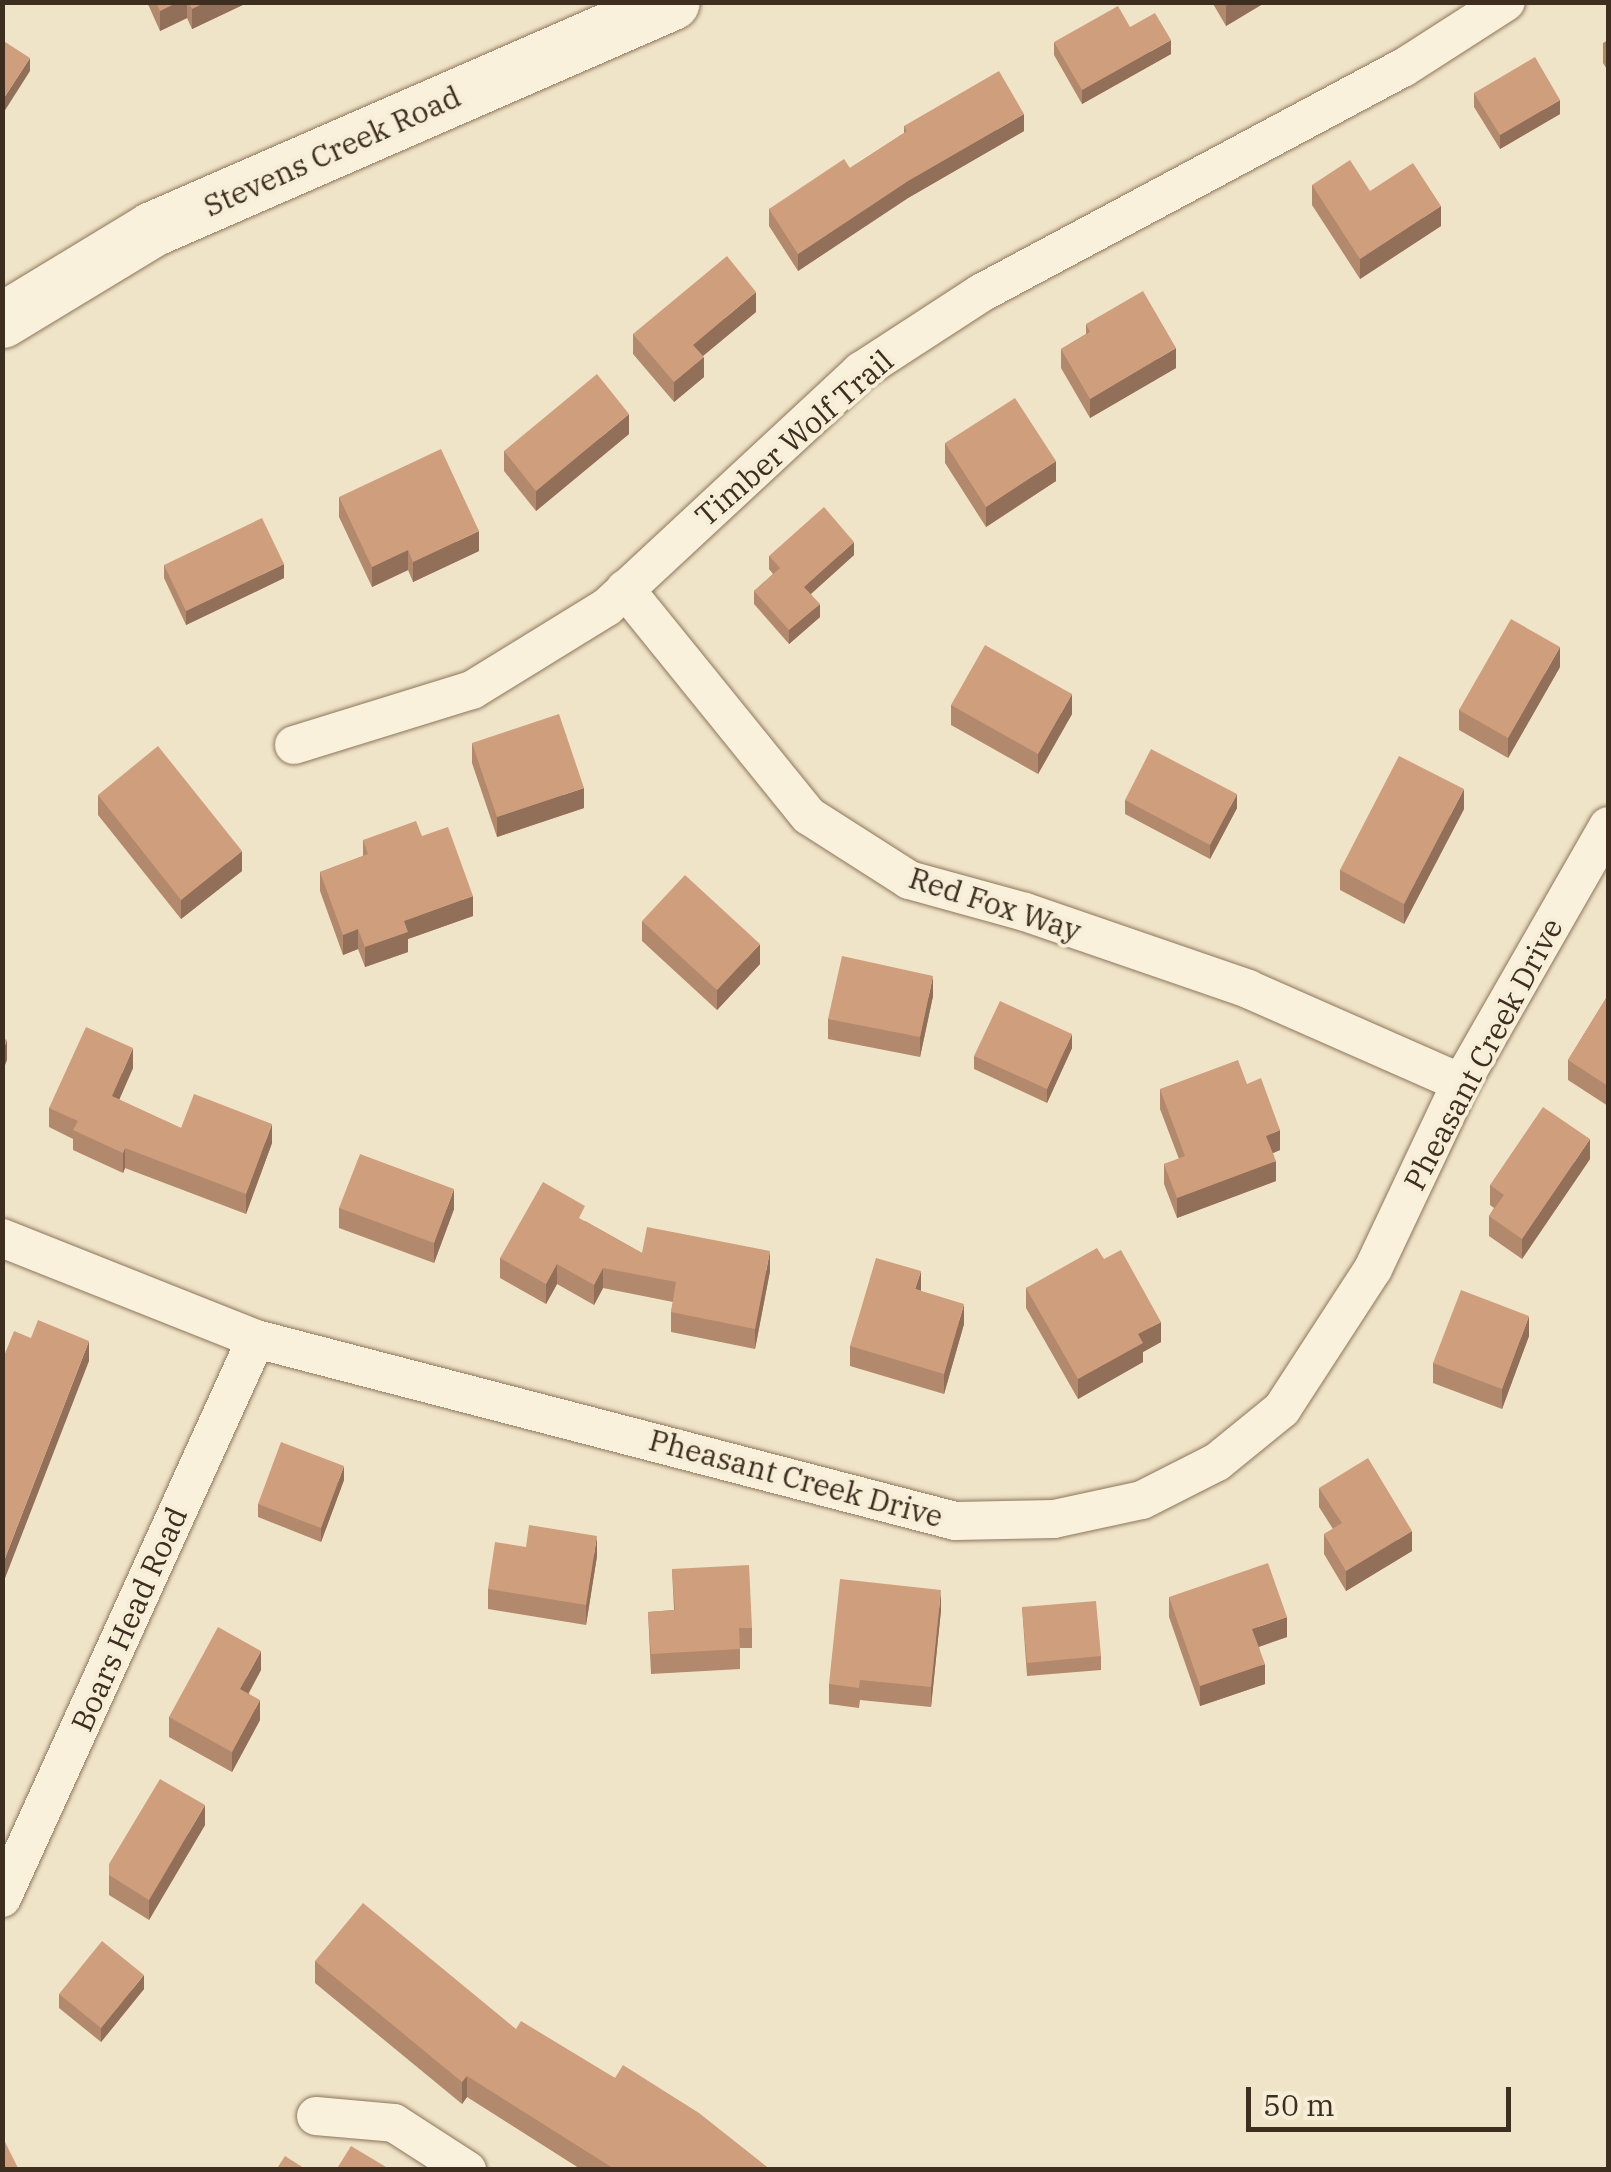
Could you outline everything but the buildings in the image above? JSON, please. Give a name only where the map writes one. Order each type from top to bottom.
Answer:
[{"type":"street","name":"Stevens Creek Road","points":[[2,320],[152,229],[672,2]]},
{"type":"street","name":"Timber Wolf Trail","points":[[294,745],[472,690],[607,607],[861,371],[981,293],[1403,68],[1506,2]]},
{"type":"street","name":"Red Fox Way","points":[[625,590],[809,816],[908,880],[1025,912],[1248,990],[1461,1083]]},
{"type":"street","name":"Pheasant Creek Drive","points":[[2,1238],[256,1339],[955,1522],[1054,1519],[1142,1500],[1218,1462],[1282,1409],[1373,1270],[1461,1083],[1608,826]]},
{"type":"street","name":"Boars Head Road","points":[[2,1898],[256,1339]]},
{"type":"street","points":[[316,2116],[394,2123],[466,2170]]}]
